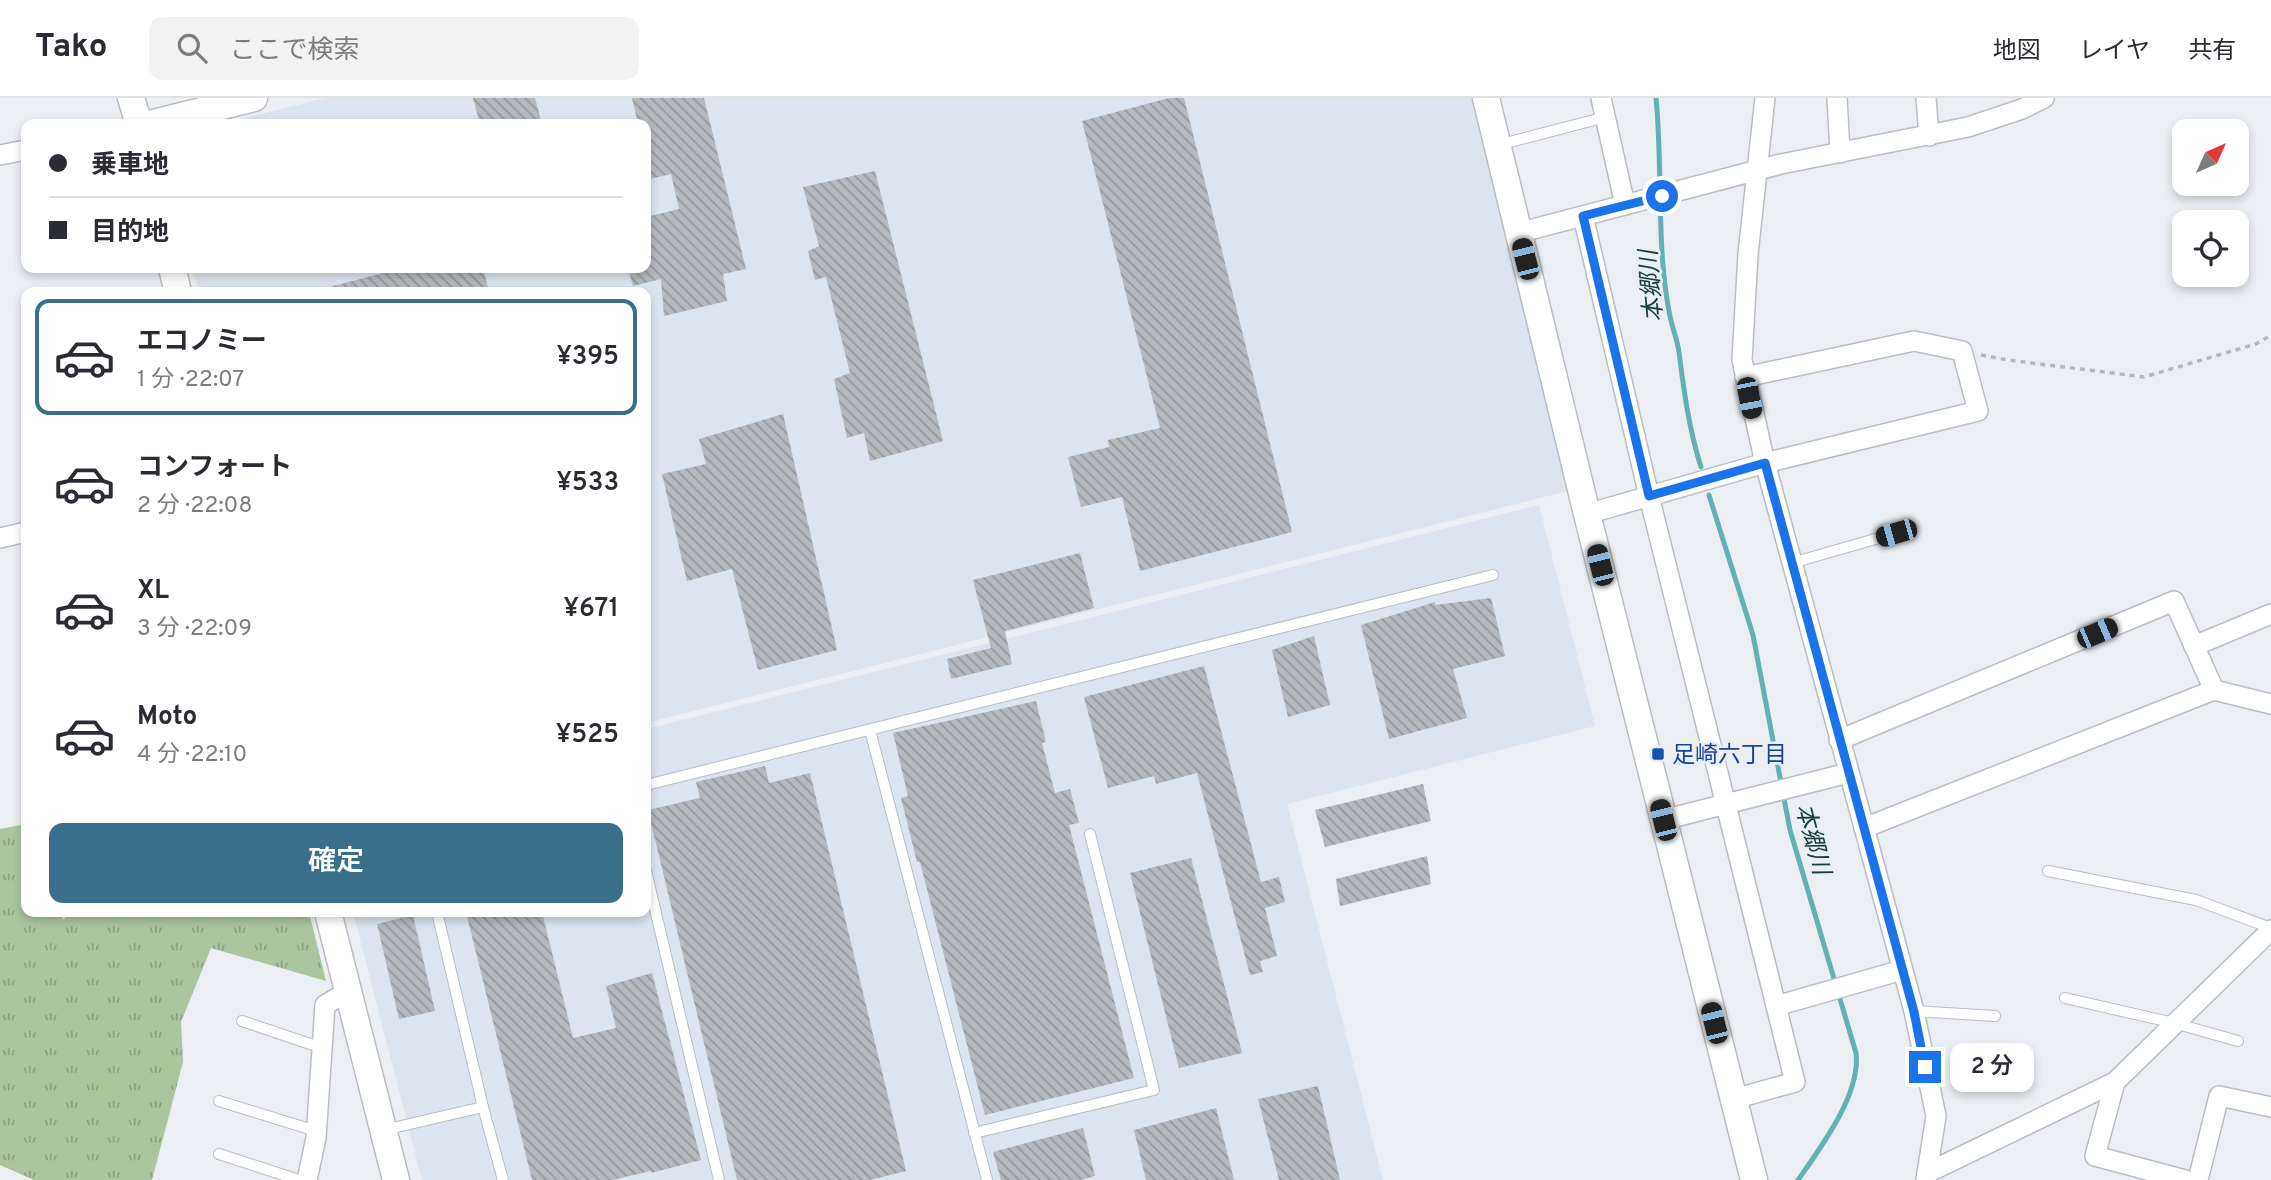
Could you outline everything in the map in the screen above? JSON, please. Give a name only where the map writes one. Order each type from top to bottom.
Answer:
[{"type":"street","points":[[131,98],[137,119]]},
{"type":"street","points":[[169,119],[254,98]]},
{"type":"street","points":[[1486,98],[1663,820],[1755,1180]]},
{"type":"street","points":[[1765,98],[1743,318],[1742,360],[1765,463],[1914,1012],[1936,1116],[1927,1177]]},
{"type":"street","points":[[1837,98],[1840,153]]},
{"type":"street","points":[[1926,98],[1928,136]]},
{"type":"street","points":[[1518,233],[1757,170],[1968,127],[2022,109],[2044,98]]},
{"type":"street","points":[[1603,108],[1625,205]]},
{"type":"street","points":[[0,155],[21,151]]},
{"type":"street","points":[[1583,216],[1649,496],[1795,1082],[1734,1099]]},
{"type":"street","points":[[1587,514],[1765,463],[1978,411],[1962,351],[1913,341],[1745,377]]},
{"type":"street","points":[[0,538],[21,533]]},
{"type":"street","points":[[1839,740],[2174,601],[2214,690]]},
{"type":"street","points":[[2194,646],[2271,614]]},
{"type":"street","points":[[1864,828],[2214,690],[2271,704]]},
{"type":"street","points":[[1663,820],[1848,773]]},
{"type":"street","points":[[329,917],[396,1180]]},
{"type":"street","points":[[1927,1177],[2115,1082],[2271,929]]},
{"type":"street","points":[[1776,1006],[1902,970]]},
{"type":"street","points":[[307,1180],[316,1131],[325,1004],[348,991]]},
{"type":"street","points":[[2115,1082],[2095,1156],[2185,1180]]},
{"type":"street","points":[[2198,1180],[2219,1096],[2271,1107]]},
{"type":"lane","points":[[1497,145],[1603,108]]},
{"type":"lane","points":[[1792,563],[1896,533]]},
{"type":"lane","points":[[651,784],[1493,575]]},
{"type":"lane","points":[[870,730],[987,1180]]},
{"type":"lane","points":[[974,1133],[1154,1090],[1090,834]]},
{"type":"lane","points":[[2048,871],[2196,900],[2271,929]]},
{"type":"lane","points":[[651,893],[719,1180]]},
{"type":"lane","points":[[438,917],[503,1180]]},
{"type":"lane","points":[[2064,998],[2174,1023],[2238,1041]]},
{"type":"lane","points":[[1914,1012],[1995,1016]]},
{"type":"lane","points":[[243,1021],[322,1048]]},
{"type":"lane","points":[[219,1101],[316,1131]]},
{"type":"lane","points":[[383,1130],[483,1107]]},
{"type":"lane","points":[[219,1154],[299,1180]]},
{"type":"path","points":[[1962,351],[2008,360],[2144,377],[2256,344],[2271,335]]},
{"type":"shaded area","points":[[326,98],[1476,98],[1572,490],[651,722],[651,287],[198,287],[194,273],[651,273],[651,119],[241,119]]},
{"type":"shaded area","points":[[1539,505],[1595,726],[1287,804],[1383,1180],[422,1180],[354,917],[651,917],[651,728]]},
{"type":"green space","points":[[21,825],[21,917],[62,917],[63,920],[66,917],[310,917],[326,981],[211,948],[181,1022],[183,1062],[152,1180],[34,1180],[0,1165],[0,829]]},
{"type":"building","points":[[473,98],[535,98],[541,119],[479,119]]},
{"type":"building","points":[[632,98],[704,98],[746,269],[723,274],[727,301],[664,316],[661,279],[633,286],[629,273],[651,273],[651,216],[679,209],[671,174],[651,179],[651,119],[637,119]]},
{"type":"building","points":[[1169,98],[1184,98],[1292,532],[1140,571],[1122,497],[1081,507],[1068,457],[1109,447],[1108,440],[1160,428],[1082,121]]},
{"type":"building","points":[[875,171],[943,441],[870,461],[864,433],[847,438],[834,379],[850,373],[826,277],[815,280],[808,251],[819,246],[803,187]]},
{"type":"building","points":[[383,273],[484,273],[488,287],[330,287]]},
{"type":"building","points":[[783,414],[837,650],[758,670],[732,569],[687,581],[662,474],[706,464],[699,439]]},
{"type":"building","points":[[1080,553],[1094,608],[1005,631],[1012,664],[951,679],[947,659],[991,648],[973,580]]},
{"type":"building","points":[[1491,598],[1505,656],[1453,669],[1467,718],[1389,739],[1361,625],[1435,602],[1435,605]]},
{"type":"building","points":[[1314,636],[1330,705],[1288,717],[1272,650]]},
{"type":"building","points":[[1204,666],[1261,882],[1279,877],[1285,902],[1265,908],[1277,956],[1260,961],[1263,972],[1250,975],[1197,773],[1156,784],[1154,776],[1108,788],[1084,697]]},
{"type":"building","points":[[1036,701],[1046,742],[1042,743],[1055,793],[1070,789],[1079,823],[1069,825],[1134,1078],[985,1115],[901,798],[908,796],[893,733]]},
{"type":"building","points":[[765,766],[769,783],[810,773],[906,1171],[870,1180],[737,1180],[651,822],[651,809],[700,798],[696,782]]},
{"type":"building","points":[[1423,784],[1431,821],[1325,847],[1315,810]]},
{"type":"building","points":[[1427,856],[1431,884],[1340,906],[1336,879]]},
{"type":"building","points":[[1191,858],[1242,1053],[1179,1068],[1130,873]]},
{"type":"building","points":[[413,917],[435,1011],[399,1019],[377,924]]},
{"type":"building","points":[[467,917],[543,917],[573,1038],[616,1028],[606,986],[652,973],[701,1160],[612,1180],[532,1180]]},
{"type":"building","points":[[1318,1086],[1340,1180],[1279,1180],[1258,1099]]},
{"type":"building","points":[[1216,1108],[1234,1180],[1146,1180],[1134,1130]]},
{"type":"building","points":[[1083,1128],[1095,1176],[1081,1180],[1001,1180],[993,1152]]},
{"type":"waterway","name":"本郷川","points":[[1656,98],[1665,285],[1690,424],[1701,467]]},
{"type":"waterway","name":"本郷川","points":[[1709,495],[1753,635],[1790,830],[1856,1053],[1856,1069],[1846,1102],[1828,1136],[1798,1180]]},
{"type":"place","name":"足崎六丁目","points":[[1658,754]]},
{"type":"route","points":[[1662,196],[1583,216],[1649,496],[1765,463],[1914,1012],[1925,1067]]}]
